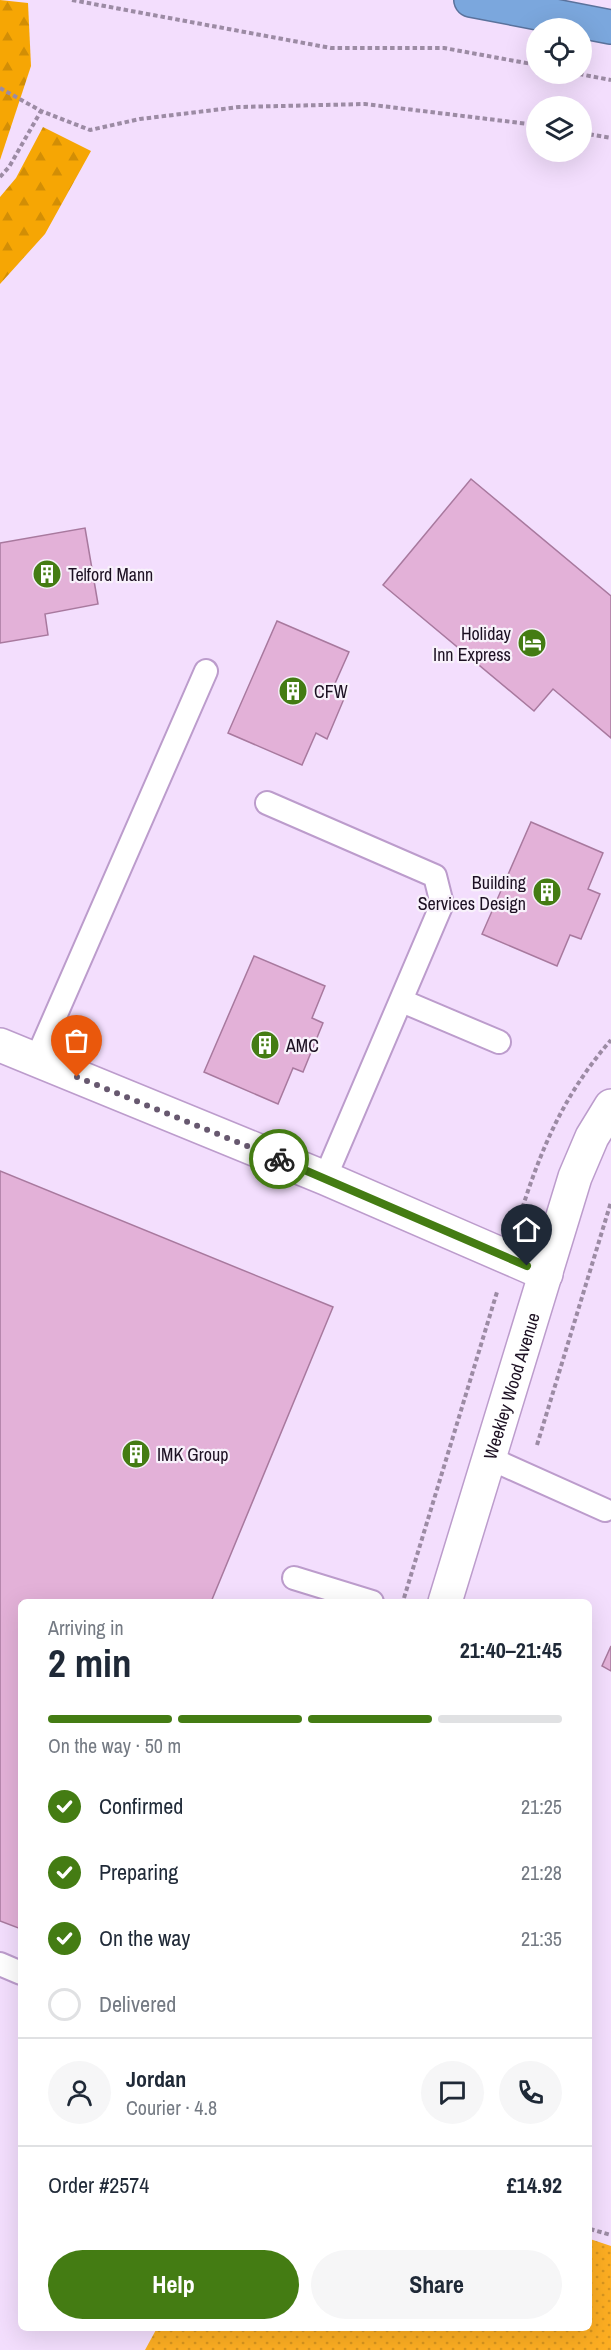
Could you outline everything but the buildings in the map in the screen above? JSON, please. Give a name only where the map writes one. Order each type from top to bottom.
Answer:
[{"type":"highway","points":[[471,0],[611,27]]},
{"type":"street","points":[[0,1045],[325,1178],[546,1274]]},
{"type":"street","name":"Weekley Wood Avenue","points":[[446,1599],[575,1177],[592,1137],[611,1106]]},
{"type":"lane","points":[[36,1060],[206,671]]},
{"type":"lane","points":[[267,803],[435,876],[442,904],[325,1178]]},
{"type":"lane","points":[[402,1001],[499,1042]]},
{"type":"lane","points":[[489,1458],[606,1510]]},
{"type":"lane","points":[[294,1578],[362,1599]]},
{"type":"lane","points":[[0,1964],[18,1972]]},
{"type":"path","points":[[72,0],[331,48],[444,48],[526,63]]},
{"type":"path","points":[[592,76],[611,80]]},
{"type":"path","points":[[0,88],[41,111],[90,130],[140,119],[239,107],[364,104],[526,124]]},
{"type":"path","points":[[0,177],[9,167],[41,111]]},
{"type":"path","points":[[592,135],[611,138]]},
{"type":"path","points":[[537,1446],[611,1202]]},
{"type":"path","points":[[406,1592],[498,1291]]},
{"type":"path","points":[[592,2230],[611,2235]]},
{"type":"shaded area","points":[[592,2240],[611,2246],[611,2350],[145,2350],[155,2331],[592,2331]]},
{"type":"green space","points":[[0,0],[28,3],[31,66],[0,160]]},
{"type":"green space","points":[[43,127],[91,151],[45,234],[0,284],[0,197],[16,178]]},
{"type":"way so far","points":[[77,1077],[279,1159]]},
{"type":"place","name":"Telford Mann","points":[[47,574]]},
{"type":"place","name":"Holiday Inn Express","points":[[532,643]]},
{"type":"place","name":"CFW","points":[[293,691]]},
{"type":"place","name":"Building Services Design","points":[[547,892]]},
{"type":"place","name":"AMC","points":[[265,1045]]},
{"type":"place","name":"IMK Group","points":[[136,1454]]},
{"type":"route","points":[[279,1159],[527,1266]]}]
